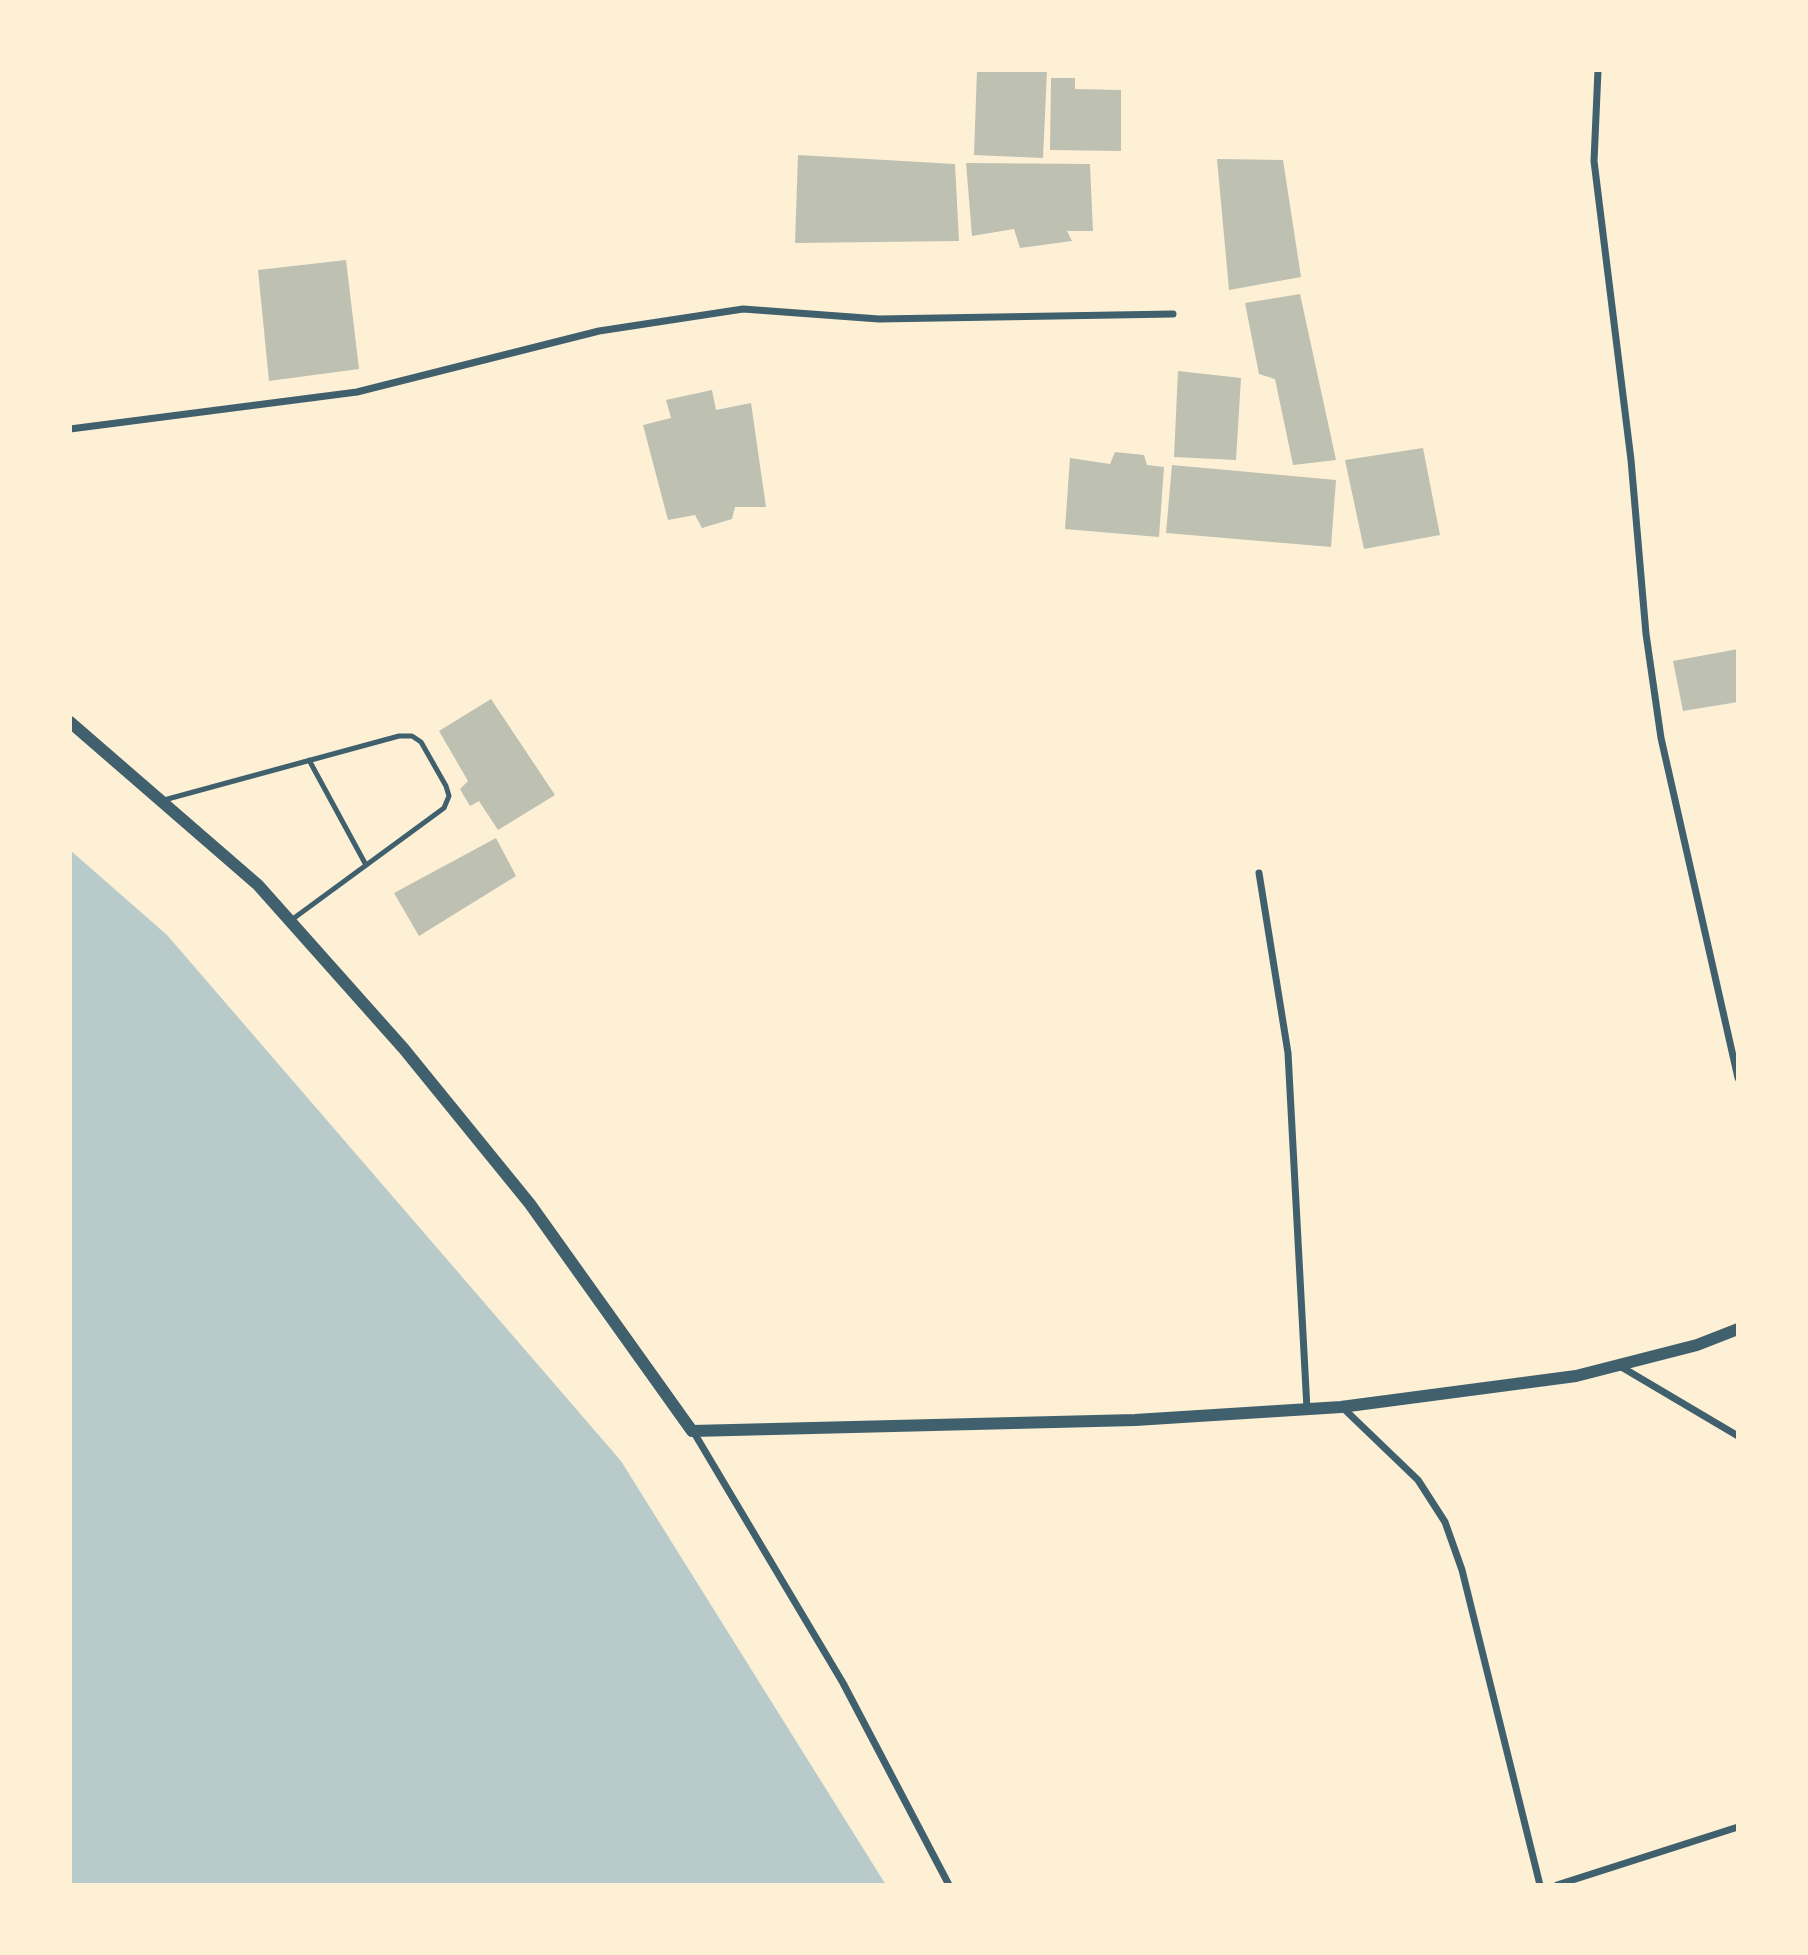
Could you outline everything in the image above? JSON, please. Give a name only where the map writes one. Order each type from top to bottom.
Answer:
[{"type":"street","points":[[1598,70],[1594,161],[1631,460],[1646,634],[1661,738],[1738,1078]]},
{"type":"street","points":[[70,429],[357,392],[599,331],[743,309],[879,319],[1173,314]]},
{"type":"street","points":[[70,722],[257,885],[404,1049],[530,1204],[692,1431],[843,1684],[948,1885]]},
{"type":"street","points":[[1259,873],[1288,1054],[1307,1409]]},
{"type":"street","points":[[692,1431],[1135,1420],[1341,1407],[1576,1376],[1697,1345],[1738,1328]]},
{"type":"street","points":[[1618,1365],[1738,1436]]},
{"type":"street","points":[[1341,1407],[1418,1480],[1445,1522],[1462,1570],[1540,1885]]},
{"type":"street","points":[[1557,1885],[1738,1827]]},
{"type":"lane","points":[[161,801],[399,736],[412,736],[421,742],[446,786],[449,796],[444,808],[290,921]]},
{"type":"lane","points":[[309,760],[366,865]]},
{"type":"shaded area","points":[[70,850],[167,935],[621,1461],[886,1885],[70,1885]]},
{"type":"building","points":[[977,70],[1047,70],[1043,158],[974,155]]},
{"type":"building","points":[[1051,78],[1075,78],[1075,89],[1121,90],[1121,151],[1050,150]]},
{"type":"building","points":[[798,155],[955,164],[959,241],[795,243]]},
{"type":"building","points":[[1217,159],[1283,160],[1301,277],[1229,290]]},
{"type":"building","points":[[966,163],[1090,164],[1093,231],[1067,231],[1072,241],[1020,248],[1014,229],[972,236]]},
{"type":"building","points":[[346,260],[359,369],[269,381],[258,270]]},
{"type":"building","points":[[1300,294],[1336,460],[1293,465],[1275,379],[1259,374],[1245,303]]},
{"type":"building","points":[[1178,371],[1241,378],[1236,460],[1174,457]]},
{"type":"building","points":[[712,390],[716,410],[751,403],[766,507],[735,507],[732,519],[702,528],[695,515],[668,520],[643,425],[671,418],[666,400]]},
{"type":"building","points":[[1423,448],[1440,535],[1364,549],[1345,460]]},
{"type":"building","points":[[1115,452],[1144,455],[1147,465],[1164,467],[1159,537],[1065,529],[1070,458],[1110,464]]},
{"type":"building","points":[[1172,465],[1336,480],[1331,547],[1166,533]]},
{"type":"building","points":[[1738,649],[1738,702],[1683,711],[1673,661]]},
{"type":"building","points":[[491,699],[555,795],[498,830],[479,801],[470,806],[460,789],[468,781],[439,731]]},
{"type":"building","points":[[496,838],[516,876],[419,936],[394,893]]}]
